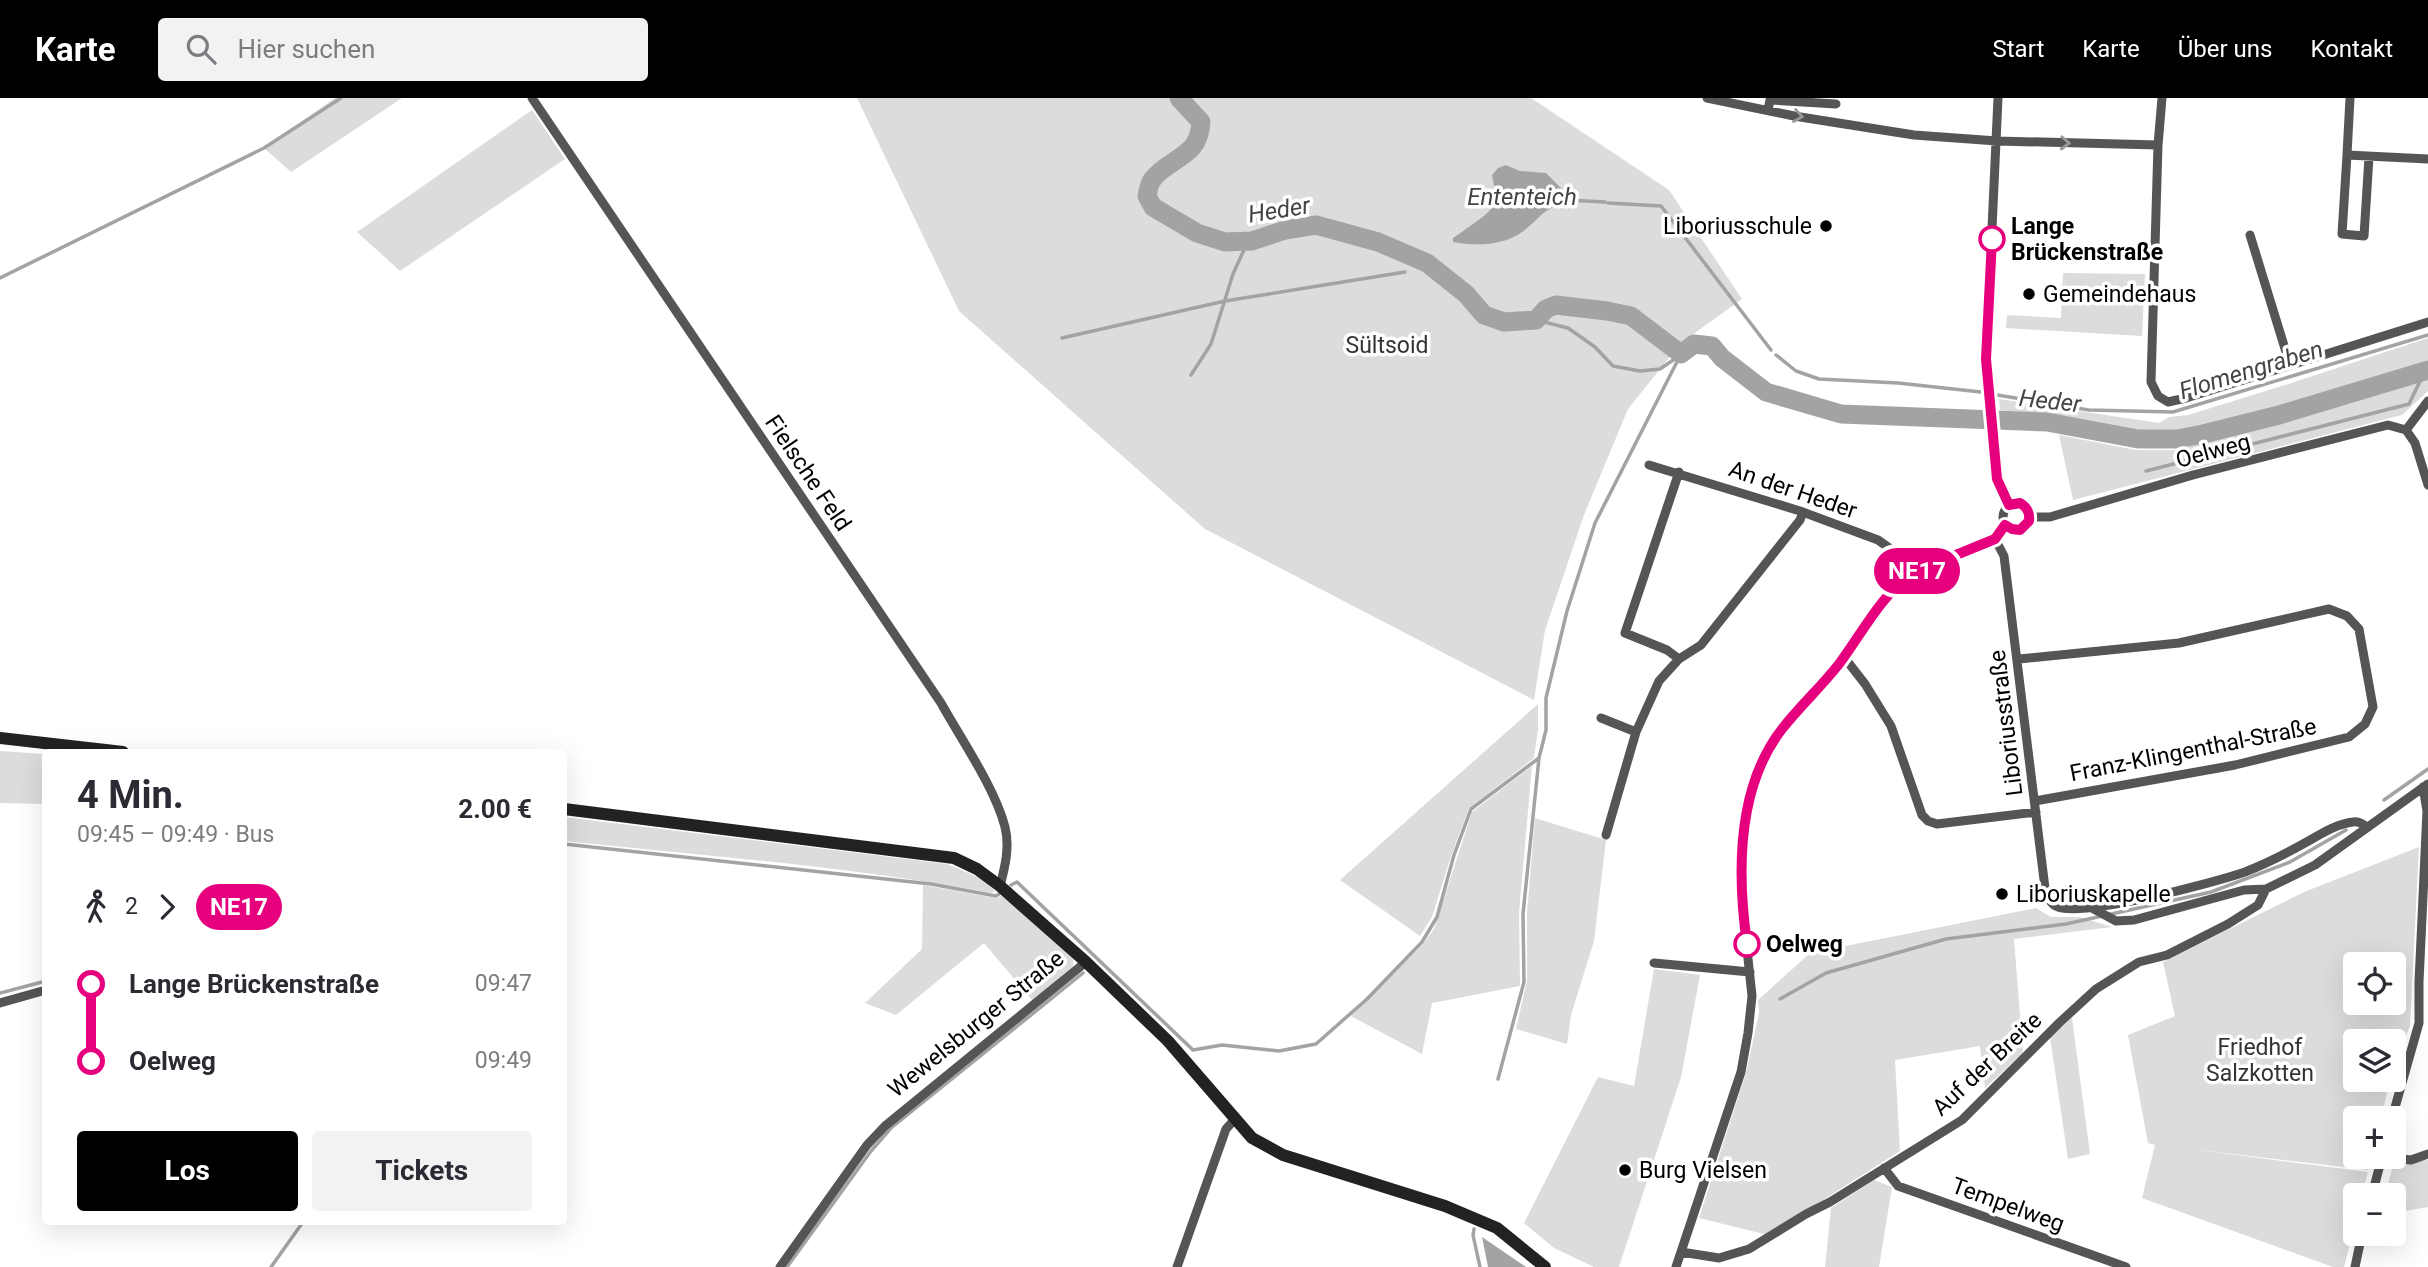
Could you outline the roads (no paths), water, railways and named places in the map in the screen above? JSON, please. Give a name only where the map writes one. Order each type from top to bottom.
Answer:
[{"type":"main road","points":[[0,738],[97,749]]},
{"type":"main road","points":[[567,809],[954,858],[977,869],[1000,886],[1086,962]]},
{"type":"main road","name":"Wewelsburger Straße","points":[[1086,962],[1175,1048],[1252,1138],[1283,1155],[1445,1206],[1497,1228],[1545,1267]]},
{"type":"street","name":"Fielsche Feld","points":[[532,98],[941,703],[995,798],[1006,828],[1007,848],[1000,886]]},
{"type":"street","points":[[1707,98],[1914,135],[1997,141],[2158,145]]},
{"type":"street","points":[[1998,98],[1986,359],[1997,479],[2009,505]]},
{"type":"street","points":[[2162,98],[2158,145],[2151,382],[2158,396],[2168,402],[2428,323]]},
{"type":"street","points":[[2350,98],[2342,234],[2364,236],[2369,156]]},
{"type":"street","points":[[1768,110],[1770,100],[1836,101],[1835,121]]},
{"type":"street","points":[[2347,155],[2428,159]]},
{"type":"street","points":[[2250,234],[2290,365]]},
{"type":"street","points":[[2428,401],[2406,430],[2416,443],[2428,485]]},
{"type":"street","name":"Oelweg","points":[[2029,517],[2050,517],[2193,475],[2388,425],[2406,430]]},
{"type":"street","name":"An der Heder","points":[[1649,465],[1803,512],[1878,540],[1895,552],[1912,573]]},
{"type":"street","points":[[1679,472],[1625,634],[1667,650],[1679,659]]},
{"type":"street","points":[[1676,1267],[1741,1072],[1748,1033],[1752,996],[1741,893],[1744,836],[1752,788],[1763,761],[1782,729],[1844,657],[1889,592],[1912,573],[1995,539],[2005,525],[2003,514],[2009,505],[2016,503],[2028,510],[2027,524],[2020,530],[2005,525]]},
{"type":"street","points":[[1606,835],[1636,732],[1659,681],[1679,659],[1701,645],[1722,621],[1800,520],[1803,512]]},
{"type":"street","name":"Liboriusstraße","points":[[1995,539],[2004,556],[2019,659],[2045,888],[2052,904],[2059,908],[2094,909]]},
{"type":"street","name":"Franz-Klingenthal-Straße","points":[[2019,659],[2179,643],[2329,609],[2347,616],[2359,629],[2373,707],[2365,724],[2348,737],[2235,765],[2035,801]]},
{"type":"street","points":[[1844,657],[1891,726],[1922,815],[1928,821],[1937,824],[2036,812]]},
{"type":"street","points":[[1601,718],[1636,732]]},
{"type":"street","points":[[2094,909],[2116,921],[2149,917],[2244,890],[2266,889],[2315,865],[2426,785]]},
{"type":"street","points":[[2395,1106],[2419,1023],[2425,904],[2426,785]]},
{"type":"street","points":[[2094,909],[2192,888],[2244,872],[2331,829],[2353,822],[2367,827]]},
{"type":"street","name":"Auf der Breite","points":[[1681,1252],[1719,1258],[1749,1249],[1830,1202],[1962,1120],[2096,989],[2139,962],[2167,955],[2228,925],[2258,905],[2266,889]]},
{"type":"street","name":"Wewelsburger Straße","points":[[780,1267],[867,1145],[885,1126],[1086,962]]},
{"type":"street","points":[[1654,963],[1750,972]]},
{"type":"street","points":[[0,1003],[42,991]]},
{"type":"street","points":[[1177,1267],[1226,1129],[1235,1119]]},
{"type":"street","points":[[2406,1159],[2428,1154]]},
{"type":"street","name":"Tempelweg","points":[[1884,1168],[1898,1186],[2126,1267]]},
{"type":"street","points":[[2355,1267],[2359,1246]]},
{"type":"water","name":"Ententeich","points":[[1506,165],[1520,171],[1546,173],[1564,191],[1567,203],[1547,211],[1522,232],[1506,240],[1479,244],[1453,242],[1453,238],[1493,207],[1496,196],[1492,175],[1498,168]]},
{"type":"water","points":[[1482,1237],[1526,1267],[1488,1267]]},
{"type":"waterway","points":[[0,278],[264,148],[341,98]]},
{"type":"waterway","name":"Heder","points":[[1179,98],[1201,122],[1199,134],[1189,150],[1152,180],[1147,196],[1153,207],[1197,233],[1225,242],[1252,241],[1285,230],[1316,225],[1378,242],[1427,263],[1466,294],[1484,315],[1504,322],[1536,320],[1546,309],[1556,305],[1631,316],[1681,354],[1694,344],[1712,346],[1722,358],[1766,392],[1841,414],[2047,422],[2138,439],[2177,439],[2279,415],[2428,370]]},
{"type":"waterway","name":"Flomengraben","points":[[1568,200],[1605,202]]},
{"type":"waterway","name":"Flomengraben","points":[[1608,203],[1661,206],[1771,350]]},
{"type":"waterway","points":[[1191,375],[1211,344],[1233,274],[1248,241]]},
{"type":"waterway","points":[[1062,338],[1225,301],[1405,272]]},
{"type":"waterway","name":"Heder","points":[[1536,320],[1568,328],[1595,347],[1613,366],[1640,371],[1660,369],[1679,356]]},
{"type":"waterway","name":"Flomengraben","points":[[1997,395],[2089,410],[2173,412],[2428,335]]},
{"type":"waterway","points":[[1011,885],[1017,882],[1193,1050],[1222,1045],[1279,1051],[1316,1044],[1367,999],[1422,942],[1437,917],[1454,855],[1471,809],[1539,758],[1546,730],[1546,698],[1567,611],[1595,523],[1681,354]]},
{"type":"waterway","name":"Flomengraben","points":[[1776,355],[1796,371],[1819,379],[1898,383],[1981,392]]},
{"type":"waterway","points":[[2146,471],[2409,404],[2425,371]]},
{"type":"waterway","points":[[1498,1079],[1524,982],[1523,914],[1539,758]]},
{"type":"waterway","points":[[2384,800],[2428,769]]},
{"type":"waterway","points":[[1780,999],[1826,973],[1946,939],[2066,924],[2211,892],[2290,862],[2346,830]]},
{"type":"waterway","points":[[567,844],[931,884],[996,896],[999,894]]},
{"type":"waterway","points":[[787,1267],[871,1151],[891,1128],[1083,973]]},
{"type":"waterway","points":[[0,993],[42,982]]},
{"type":"waterway","points":[[271,1267],[301,1225]]},
{"type":"waterway","points":[[1474,1229],[1480,1267]]},
{"type":"place","name":"Liboriusschule","points":[[1826,226]]},
{"type":"place","name":"Lange Brückenstraße","points":[[1992,239]]},
{"type":"place","name":"Gemeindehaus","points":[[2029,294]]},
{"type":"place","name":"Liboriuskapelle","points":[[2002,894]]},
{"type":"place","name":"Oelweg","points":[[1747,944]]},
{"type":"place","name":"Burg Vielsen","points":[[1625,1170]]},
{"type":"park label","name":"Sültsoid","points":[[1387,345]]},
{"type":"park label","name":"Friedhof Salzkotten","points":[[2260,1060]]}]
